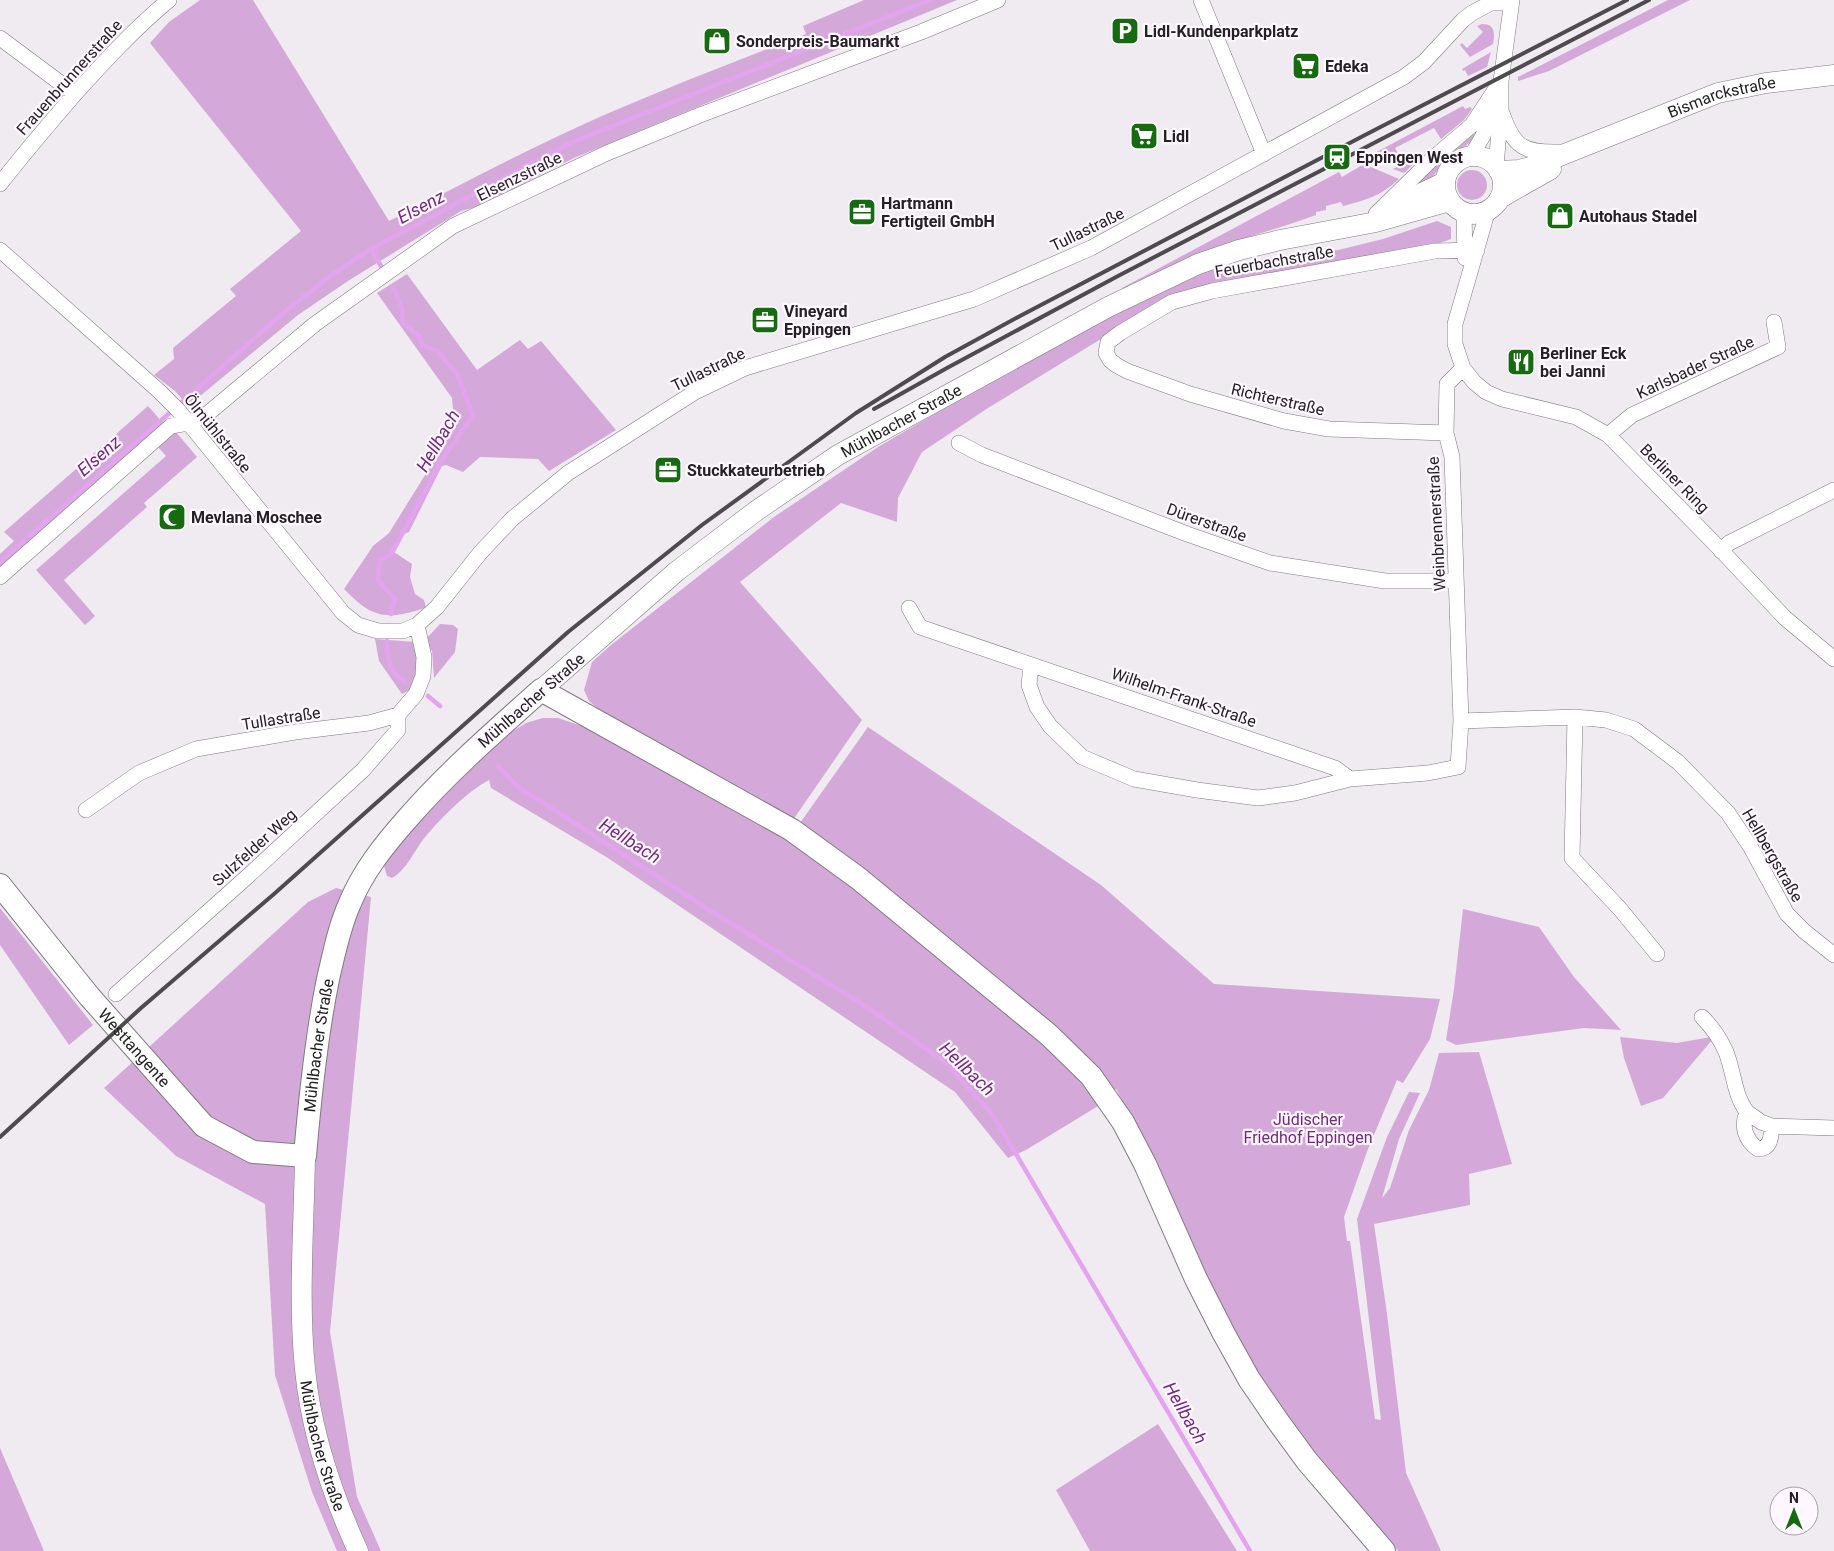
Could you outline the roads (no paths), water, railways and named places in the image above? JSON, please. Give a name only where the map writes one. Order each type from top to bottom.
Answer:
[{"type":"main road","name":"Mühlbacher Straße","points":[[305,1156],[312,1075],[324,1002],[336,945],[350,903],[365,874],[388,841],[423,801],[473,751],[541,690]]},
{"type":"main road","points":[[541,690],[792,830],[858,878],[1049,1035],[1091,1076],[1123,1122],[1145,1164],[1196,1279],[1249,1379],[1308,1461],[1384,1551]]},
{"type":"main road","name":"Westtangente","points":[[0,885],[89,996],[204,1126],[253,1152],[305,1156]]},
{"type":"street","name":"Frauenbrunnerstraße","points":[[0,184],[27,148],[75,94],[147,18],[169,0]]},
{"type":"street","name":"Elsenzstraße","points":[[0,577],[171,426],[188,423],[206,415],[315,324],[453,226],[607,153],[700,115],[921,32],[998,0]]},
{"type":"street","points":[[1201,0],[1264,154]]},
{"type":"street","name":"Tullastraße","points":[[403,631],[417,625],[437,607],[480,553],[512,519],[568,473],[695,392],[745,368],[974,299],[1091,248],[1404,77],[1424,62],[1472,13],[1491,3],[1512,2]]},
{"type":"street","name":"Mühlbacher Straße","points":[[1498,169],[1501,81],[1512,2]]},
{"type":"street","points":[[0,38],[75,94]]},
{"type":"street","name":"Bismarckstraße","points":[[1498,169],[1519,170],[1537,165],[1718,93],[1766,83],[1834,74]]},
{"type":"street","name":"Mühlbacher Straße","points":[[1471,156],[1483,136],[1501,81]]},
{"type":"street","name":"Mühlbacher Straße","points":[[1376,214],[1431,160],[1472,125],[1501,81]]},
{"type":"street","name":"Mühlbacher Straße","points":[[1501,109],[1509,131],[1521,146],[1527,150],[1568,152]]},
{"type":"street","name":"Bismarckstraße","points":[[1494,204],[1516,188],[1614,135]]},
{"type":"street","points":[[1463,368],[1455,344],[1455,324],[1465,287],[1471,250],[1503,184],[1498,169],[1485,158],[1471,156],[1462,159],[1448,173],[1453,198],[1471,250]]},
{"type":"street","points":[[1453,198],[1477,214],[1494,204]]},
{"type":"street","name":"Mühlbacher Straße","points":[[1328,230],[1410,200],[1453,198]]},
{"type":"street","name":"Mühlbacher Straße","points":[[541,690],[677,571],[756,511],[838,455],[1108,307],[1198,264],[1239,250],[1328,230],[1376,222],[1453,198]]},
{"type":"street","name":"Ölmühlstraße","points":[[0,250],[178,410],[342,613],[358,625],[378,632],[403,631]]},
{"type":"street","name":"Feuerbachstraße","points":[[1110,360],[1106,353],[1108,342],[1113,337],[1172,302],[1189,296],[1212,290],[1435,250],[1471,250]]},
{"type":"street","name":"Karlsbader Straße","points":[[1608,435],[1632,415],[1778,347],[1774,322]]},
{"type":"street","name":"Richterstraße","points":[[1110,360],[1116,366],[1127,371],[1190,394],[1284,421],[1329,428],[1446,433]]},
{"type":"street","name":"Weinbrennerstraße","points":[[1350,779],[1428,773],[1458,767],[1461,722],[1452,457],[1446,433],[1447,384],[1463,368]]},
{"type":"street","name":"Berliner Ring","points":[[1463,368],[1474,382],[1486,392],[1502,399],[1576,417],[1608,435],[1785,618],[1834,659]]},
{"type":"street","name":"Dürerstraße","points":[[959,443],[982,455],[1187,534],[1270,563],[1385,581],[1456,581]]},
{"type":"street","points":[[1721,551],[1729,543],[1834,490]]},
{"type":"street","name":"Wilhelm-Frank-Straße","points":[[909,608],[920,626],[1031,666],[1208,723],[1335,768],[1350,779]]},
{"type":"street","points":[[398,715],[416,694],[424,676],[424,657],[417,625]]},
{"type":"street","points":[[1031,666],[1029,685],[1037,707],[1050,726],[1082,757],[1134,779],[1258,798],[1295,793],[1350,779]]},
{"type":"street","name":"Tullastraße","points":[[86,810],[139,773],[196,749],[295,732],[369,723],[398,715]]},
{"type":"street","name":"Sulzfelder Weg","points":[[116,994],[363,770],[398,730],[398,715]]},
{"type":"street","points":[[1575,717],[1572,858],[1620,909],[1657,954]]},
{"type":"street","name":"Hellbergstraße","points":[[1461,722],[1575,717],[1606,720],[1634,729],[1678,762],[1728,813],[1750,846],[1787,914],[1804,931],[1834,954]]},
{"type":"street","points":[[1702,1017],[1716,1031],[1727,1054],[1741,1104],[1747,1112],[1761,1122],[1772,1126],[1834,1128]]},
{"type":"street","points":[[1747,1112],[1743,1120],[1747,1138],[1758,1149],[1763,1149],[1767,1146],[1771,1138],[1772,1126]]},
{"type":"street","name":"Mühlbacher Straße","points":[[305,1156],[302,1316],[305,1370],[310,1404],[324,1464],[358,1551]]},
{"type":"waterway","name":"Elsenz","points":[[0,562],[288,309],[333,274],[371,249],[570,143],[930,0]]},
{"type":"waterway","name":"Hellbach","points":[[371,249],[381,266]]},
{"type":"waterway","name":"Hellbach","points":[[391,614],[395,599],[378,580],[380,561],[392,553],[443,458],[473,416],[458,376],[438,351],[422,345],[419,336],[403,323],[402,309],[394,288]]},
{"type":"waterway","name":"Hellbach","points":[[387,641],[392,669],[405,682]]},
{"type":"waterway","name":"Hellbach","points":[[428,696],[440,706]]},
{"type":"waterway","name":"Hellbach","points":[[498,766],[517,786],[703,906],[868,1008],[946,1063],[993,1115],[1250,1551]]},
{"type":"railway","points":[[0,1137],[141,1008],[274,894],[568,632],[702,525],[856,413],[945,357],[1020,316],[1627,0]]},
{"type":"railway","points":[[874,409],[1118,276],[1649,0]]},
{"type":"place","name":"Lidl-Kundenparkplatz","points":[[1125,31]]},
{"type":"place","name":"Sonderpreis-Baumarkt","points":[[717,41]]},
{"type":"place","name":"Edeka","points":[[1306,66]]},
{"type":"place","name":"Lidl","points":[[1144,136]]},
{"type":"place","name":"Eppingen West","points":[[1337,157]]},
{"type":"place","name":"Hartmann Fertigteil GmbH","points":[[862,212]]},
{"type":"place","name":"Autohaus Stadel","points":[[1560,216]]},
{"type":"place","name":"Vineyard Eppingen","points":[[765,320]]},
{"type":"place","name":"Berliner Eck bei Janni","points":[[1521,362]]},
{"type":"place","name":"Stuckkateurbetrieb","points":[[668,470]]},
{"type":"place","name":"Mevlana Moschee","points":[[172,517]]},
{"type":"park label","name":"Jüdischer Friedhof Eppingen","points":[[1308,1128]]}]
